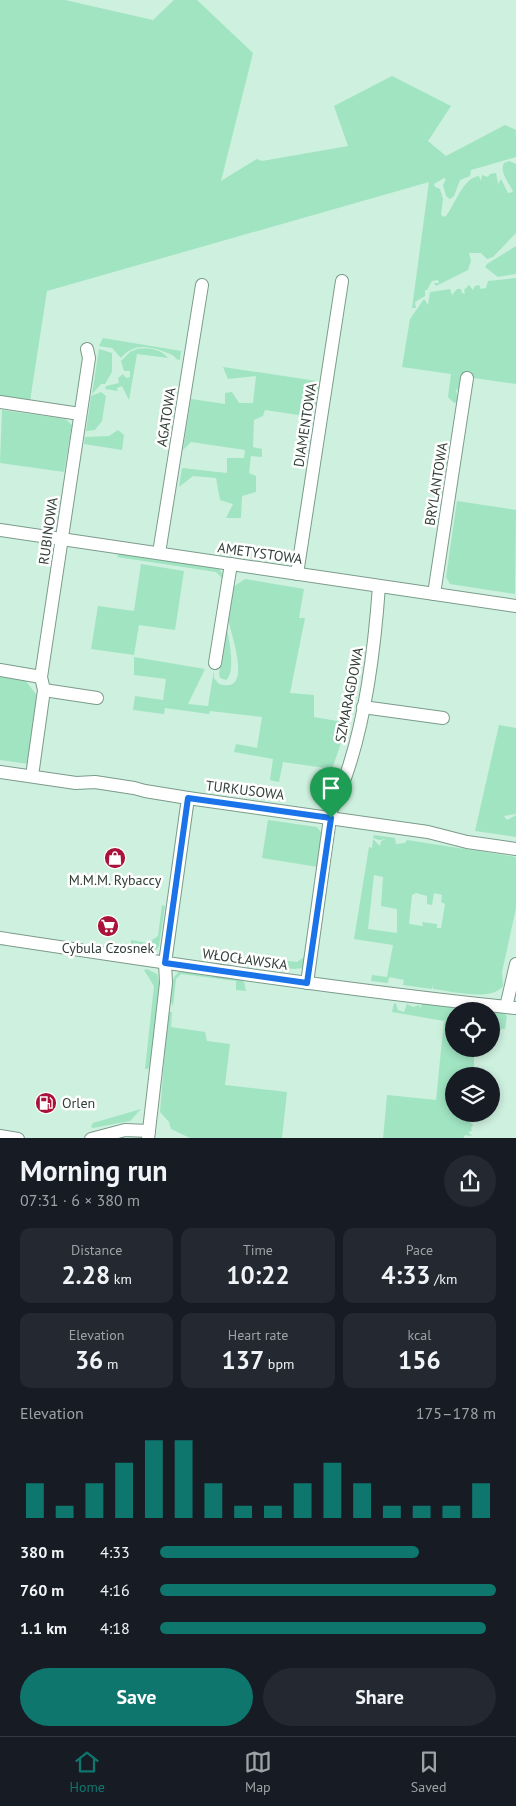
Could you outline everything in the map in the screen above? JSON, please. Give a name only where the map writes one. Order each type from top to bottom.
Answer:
[{"type":"street","name":"DIAMENTOWA","points":[[297,574],[342,281]]},
{"type":"street","name":"AGATOWA","points":[[159,554],[202,285]]},
{"type":"street","name":"RUBINOWA","points":[[41,677],[89,358],[87,349]]},
{"type":"street","name":"BRYLANTOWA","points":[[434,594],[467,378]]},
{"type":"street","points":[[0,402],[80,414]]},
{"type":"street","name":"AMETYSTOWA","points":[[0,530],[516,606]]},
{"type":"street","points":[[215,663],[231,564]]},
{"type":"street","name":"SZMARAGDOWA","points":[[307,983],[331,811],[354,750],[373,649],[379,586]]},
{"type":"street","points":[[0,670],[41,677],[44,690],[32,776]]},
{"type":"street","points":[[44,690],[98,698]]},
{"type":"street","points":[[363,706],[443,718]]},
{"type":"street","name":"TURKUSOWA","points":[[0,772],[76,783],[95,782],[119,785],[188,798],[428,832],[468,842],[516,849]]},
{"type":"street","points":[[91,1138],[125,1130],[148,1135],[166,983],[165,963],[188,798]]},
{"type":"street","name":"WŁOCŁAWSKA","points":[[0,938],[307,983],[464,1004],[511,1008]]},
{"type":"street","points":[[511,1008],[516,964]]},
{"type":"street","points":[[0,1136],[18,1138]]},
{"type":"green space","points":[[0,0],[65,0],[153,20],[174,0],[197,0],[253,53],[221,181],[257,159],[262,161],[348,146],[334,106],[392,76],[451,106],[428,141],[446,156],[505,125],[516,130],[516,157],[471,170],[470,176],[460,180],[454,196],[450,199],[446,196],[443,185],[446,179],[444,178],[434,184],[435,187],[440,189],[443,199],[441,215],[445,217],[463,187],[473,178],[479,176],[481,181],[482,175],[488,177],[490,174],[496,173],[498,184],[501,179],[508,193],[513,192],[504,174],[503,167],[504,163],[509,161],[516,164],[516,233],[493,257],[487,259],[481,253],[469,253],[471,261],[468,270],[436,286],[434,283],[439,283],[438,280],[432,281],[427,290],[425,290],[425,296],[415,302],[416,308],[412,308],[429,182],[47,291],[30,401],[0,397]]},
{"type":"green space","points":[[516,246],[516,274],[498,277],[485,267],[487,264]]},
{"type":"green space","points":[[516,278],[516,384],[467,377],[461,392],[456,389],[458,402],[454,403],[448,397],[451,374],[402,367],[410,319],[424,299],[428,305],[430,292],[450,289],[452,295],[457,289],[461,289],[462,293],[465,294],[464,290],[469,285],[473,290],[475,286],[479,285],[481,289],[486,288],[488,281]]},
{"type":"green space","points":[[103,338],[181,351],[180,360],[165,352],[145,347],[132,349],[121,358],[112,348],[99,346]]},
{"type":"green space","points":[[99,349],[112,353],[112,372],[105,384],[101,384],[92,394]]},
{"type":"green space","points":[[137,349],[154,349],[168,358],[137,354],[129,400],[122,386],[117,388],[118,391],[105,389],[106,386],[119,383],[118,378],[123,374],[126,378],[130,377],[130,371],[124,371],[121,361],[130,352]]},
{"type":"green space","points":[[223,367],[317,381],[317,386],[320,384],[316,406],[312,406],[312,410],[309,407],[302,409],[302,412],[312,413],[312,417],[265,410],[263,416],[254,420],[253,447],[262,449],[262,457],[251,456],[249,473],[256,476],[256,492],[242,496],[241,518],[226,518],[233,504],[220,500],[216,478],[193,476],[179,487],[182,468],[227,473],[227,458],[244,458],[245,450],[191,442],[183,450],[191,399],[225,404],[225,393],[232,392],[239,403],[253,403],[256,376],[228,379]]},
{"type":"green space","points":[[101,392],[106,396],[102,421],[95,430],[86,431],[91,396]]},
{"type":"green space","points":[[2,410],[65,419],[72,425],[64,472],[0,463]]},
{"type":"green space","points":[[118,430],[124,435],[122,450],[84,444],[85,437],[109,436]]},
{"type":"green space","points":[[457,501],[516,510],[515,594],[450,584],[446,577]]},
{"type":"green space","points":[[119,553],[218,568],[222,573],[222,578],[216,572],[117,557]]},
{"type":"green space","points":[[141,564],[184,571],[175,630],[139,625],[134,655],[91,649],[98,606],[134,611]]},
{"type":"green space","points":[[245,579],[304,589],[299,618],[305,618],[290,693],[314,695],[314,717],[348,723],[332,769],[283,762],[279,782],[270,780],[273,759],[234,752],[236,744],[257,748],[262,717],[210,711],[209,714],[165,708],[164,714],[133,710],[135,696],[163,700],[166,679],[134,675],[134,657],[205,669],[188,704],[208,706],[214,670],[214,678],[219,684],[230,685],[236,681],[238,662],[229,622],[229,609],[233,587]]},
{"type":"green space","points":[[227,629],[231,671],[226,680],[220,678],[219,674]]},
{"type":"green space","points":[[0,676],[25,680],[38,697],[29,764],[0,760]]},
{"type":"green space","points":[[499,725],[516,728],[516,814],[504,816],[507,820],[516,815],[516,837],[475,831]]},
{"type":"green space","points":[[268,820],[317,827],[323,835],[318,867],[262,858]]},
{"type":"green space","points":[[374,835],[395,838],[396,844],[405,843],[407,840],[516,857],[516,908],[502,972],[503,986],[498,991],[480,995],[460,993],[433,989],[433,985],[432,989],[403,985],[404,980],[389,977],[388,983],[371,981],[372,975],[387,977],[393,945],[354,939],[369,847],[372,848],[373,839],[380,846],[381,841],[386,839],[379,840],[373,838]],"holes":[[[374,875],[383,877],[381,906],[397,909],[397,933],[368,929]],[[416,893],[427,896],[427,904],[432,905],[434,893],[442,895],[441,902],[445,904],[441,928],[437,928],[437,924],[422,922],[423,926],[409,924],[412,895]]]},
{"type":"green space","points":[[313,899],[303,968],[294,969],[257,964],[257,957],[297,962],[304,957]]},
{"type":"green space","points":[[162,905],[165,906],[159,946],[156,950],[131,945],[131,940],[148,943],[158,936]]},
{"type":"green space","points":[[147,969],[157,974],[160,988],[151,1062],[148,1069],[145,1069],[154,986],[144,970]]},
{"type":"green space","points":[[180,971],[237,978],[244,982],[246,991],[236,990],[236,981],[181,974],[176,979],[173,1006],[170,997],[170,987]]},
{"type":"green space","points":[[394,1003],[398,1010],[404,1012],[407,1004],[413,1007],[419,1005],[421,1008],[422,1003],[445,1006],[445,1057],[474,1057],[474,1067],[445,1067],[445,1122],[470,1122],[473,1125],[472,1131],[468,1132],[472,1136],[465,1135],[464,1138],[383,1138],[387,1095],[436,1100],[444,1021],[392,1012]]},
{"type":"green space","points":[[168,1012],[172,1012],[171,1027],[205,1032],[207,1041],[230,1044],[225,1085],[287,1092],[282,1138],[190,1138],[171,1129],[169,1122],[160,1112]]},
{"type":"green space","points":[[500,1012],[507,1016],[505,1029],[500,1031]]},
{"type":"green space","points":[[141,1109],[130,1121],[91,1127],[93,1123]]},
{"type":"place","name":"M.M.M. Rybaccy","points":[[115,858]]},
{"type":"place","name":"Cybula Czosnek","points":[[108,926]]},
{"type":"place","name":"Orlen","points":[[46,1103]]},
{"type":"route","points":[[188,798],[331,818],[307,983],[165,963],[188,798]]}]
